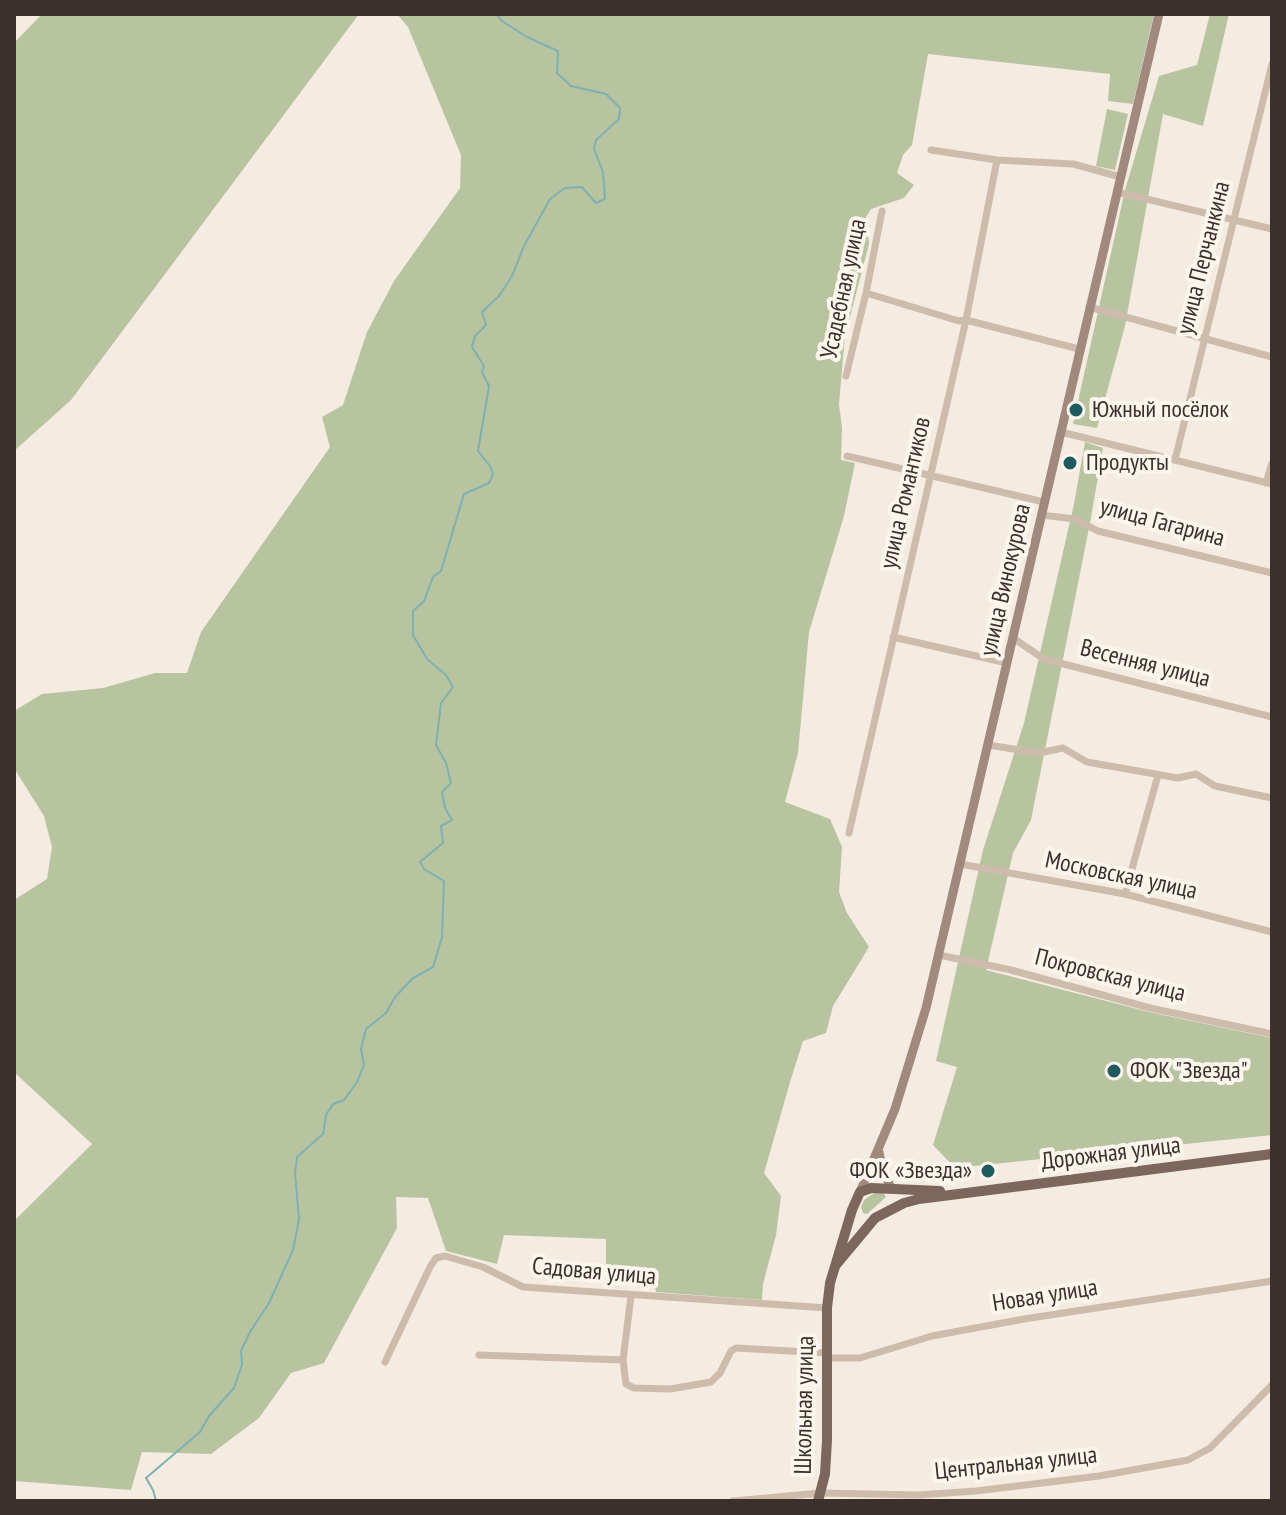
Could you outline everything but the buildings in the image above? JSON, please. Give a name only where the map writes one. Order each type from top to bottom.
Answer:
[{"type":"main road","name":"улица Винокурова","points":[[879,1152],[911,1062],[939,955],[1159,14]]},
{"type":"main road","points":[[835,1266],[863,1230],[881,1214],[891,1195],[879,1152]]},
{"type":"main road","points":[[827,1308],[830,1283],[854,1206],[879,1152]]},
{"type":"main road","name":"Дорожная улица","points":[[954,1192],[1272,1154]]},
{"type":"main road","points":[[860,1192],[871,1188],[954,1192]]},
{"type":"main road","points":[[854,1206],[863,1218],[881,1214],[904,1203],[954,1192]]},
{"type":"main road","name":"Школьная улица","points":[[820,1497],[827,1440],[827,1308]]},
{"type":"street","name":"улица Перчанкина","points":[[1175,460],[1234,222],[1268,104],[1272,64]]},
{"type":"street","points":[[931,150],[997,160],[1073,164],[1121,177]]},
{"type":"street","name":"улица Романтиков","points":[[849,833],[966,320],[997,160]]},
{"type":"street","points":[[1117,192],[1272,229]]},
{"type":"street","name":"Усадебная улица","points":[[846,376],[882,211]]},
{"type":"street","points":[[866,293],[959,321],[966,320],[1079,349]]},
{"type":"street","points":[[1089,307],[1272,357]]},
{"type":"street","points":[[1061,432],[1269,483],[1272,463]]},
{"type":"street","points":[[847,456],[1044,502]]},
{"type":"street","name":"улица Гагарина","points":[[1041,515],[1075,519],[1098,531],[1272,573]]},
{"type":"street","points":[[893,637],[1007,663]]},
{"type":"street","name":"Весенняя улица","points":[[1013,638],[1044,659],[1272,717]]},
{"type":"street","points":[[988,745],[1039,753],[1063,748],[1087,762],[1178,778],[1196,774],[1215,786],[1272,798]]},
{"type":"street","points":[[1125,894],[1158,775]]},
{"type":"street","name":"Московская улица","points":[[960,864],[1125,894],[1272,932]]},
{"type":"street","name":"Покровская улица","points":[[939,955],[1011,970],[1150,1008],[1272,1034]]},
{"type":"street","name":"Садовая улица","points":[[385,1362],[436,1258],[445,1256],[483,1267],[523,1287],[827,1308]]},
{"type":"street","name":"Новая улица","points":[[826,1356],[860,1358],[932,1336],[1272,1281]]},
{"type":"street","points":[[631,1296],[623,1360],[626,1384],[634,1388],[670,1389],[711,1382],[736,1348],[826,1356]]},
{"type":"street","points":[[479,1355],[623,1360]]},
{"type":"street","name":"Центральная улица","points":[[733,1501],[820,1497],[919,1498],[1018,1487],[1188,1460],[1210,1448],[1272,1385]]},
{"type":"green space","points":[[42,14],[359,14],[71,400],[14,451],[14,43]]},
{"type":"green space","points":[[397,14],[1154,14],[1133,104],[1108,101],[1110,74],[928,54],[912,145],[903,155],[897,173],[914,185],[904,198],[871,209],[866,217],[869,244],[845,336],[839,404],[841,460],[855,463],[844,516],[809,632],[798,753],[785,802],[830,819],[842,847],[839,892],[847,913],[869,947],[833,1006],[826,1033],[803,1041],[790,1082],[764,1173],[781,1196],[762,1300],[656,1292],[652,1271],[606,1267],[606,1239],[504,1235],[497,1264],[446,1251],[428,1198],[396,1197],[397,1228],[324,1363],[291,1373],[259,1418],[211,1454],[142,1452],[131,1490],[14,1481],[14,1221],[92,1144],[14,1072],[14,900],[47,879],[52,847],[44,816],[14,768],[14,711],[42,694],[103,688],[155,673],[187,673],[201,632],[330,447],[322,417],[343,405],[367,332],[394,281],[460,188],[461,155],[408,27]]},
{"type":"green space","points":[[1210,14],[1229,14],[1203,126],[1163,114],[1125,326],[1097,428],[1073,424],[1125,190],[1159,76],[1197,65]]},
{"type":"green space","points":[[1107,109],[1128,114],[1115,170],[1096,166]]},
{"type":"green space","name":"ФОК \"Звезда\"","points":[[1085,442],[1103,448],[1090,523],[1031,820],[1013,853],[986,970],[1149,1012],[1272,1038],[1272,1135],[955,1168],[933,1145],[957,1067],[936,1061],[983,850],[1024,723],[1074,504]]},
{"type":"green space","points":[[876,1192],[883,1192],[886,1197],[867,1214],[863,1213],[861,1207],[864,1200]]},
{"type":"waterway","points":[[156,1501],[146,1478],[200,1432],[209,1416],[234,1388],[242,1365],[241,1351],[269,1303],[293,1250],[299,1219],[295,1173],[297,1157],[323,1134],[326,1115],[333,1104],[344,1100],[357,1082],[364,1065],[361,1049],[366,1029],[386,1013],[395,997],[413,978],[433,967],[442,937],[444,881],[424,869],[420,862],[443,843],[441,826],[452,820],[445,808],[442,792],[451,783],[446,763],[436,745],[441,703],[453,687],[446,675],[427,659],[413,635],[413,611],[424,601],[433,577],[441,571],[464,494],[489,483],[493,474],[478,451],[489,386],[482,372],[484,366],[472,347],[475,336],[486,325],[482,312],[499,296],[512,276],[524,246],[550,199],[565,188],[582,187],[596,203],[605,199],[603,172],[594,149],[596,140],[619,119],[620,108],[606,94],[571,86],[557,73],[558,51],[527,37],[496,14]]},
{"type":"place","name":"Южный посёлок","points":[[1076,410]]},
{"type":"place","name":"Продукты","points":[[1070,463]]},
{"type":"place","name":"ФОК \"Звезда\"","points":[[1114,1071]]},
{"type":"place","name":"ФОК «Звезда»","points":[[988,1171]]}]
